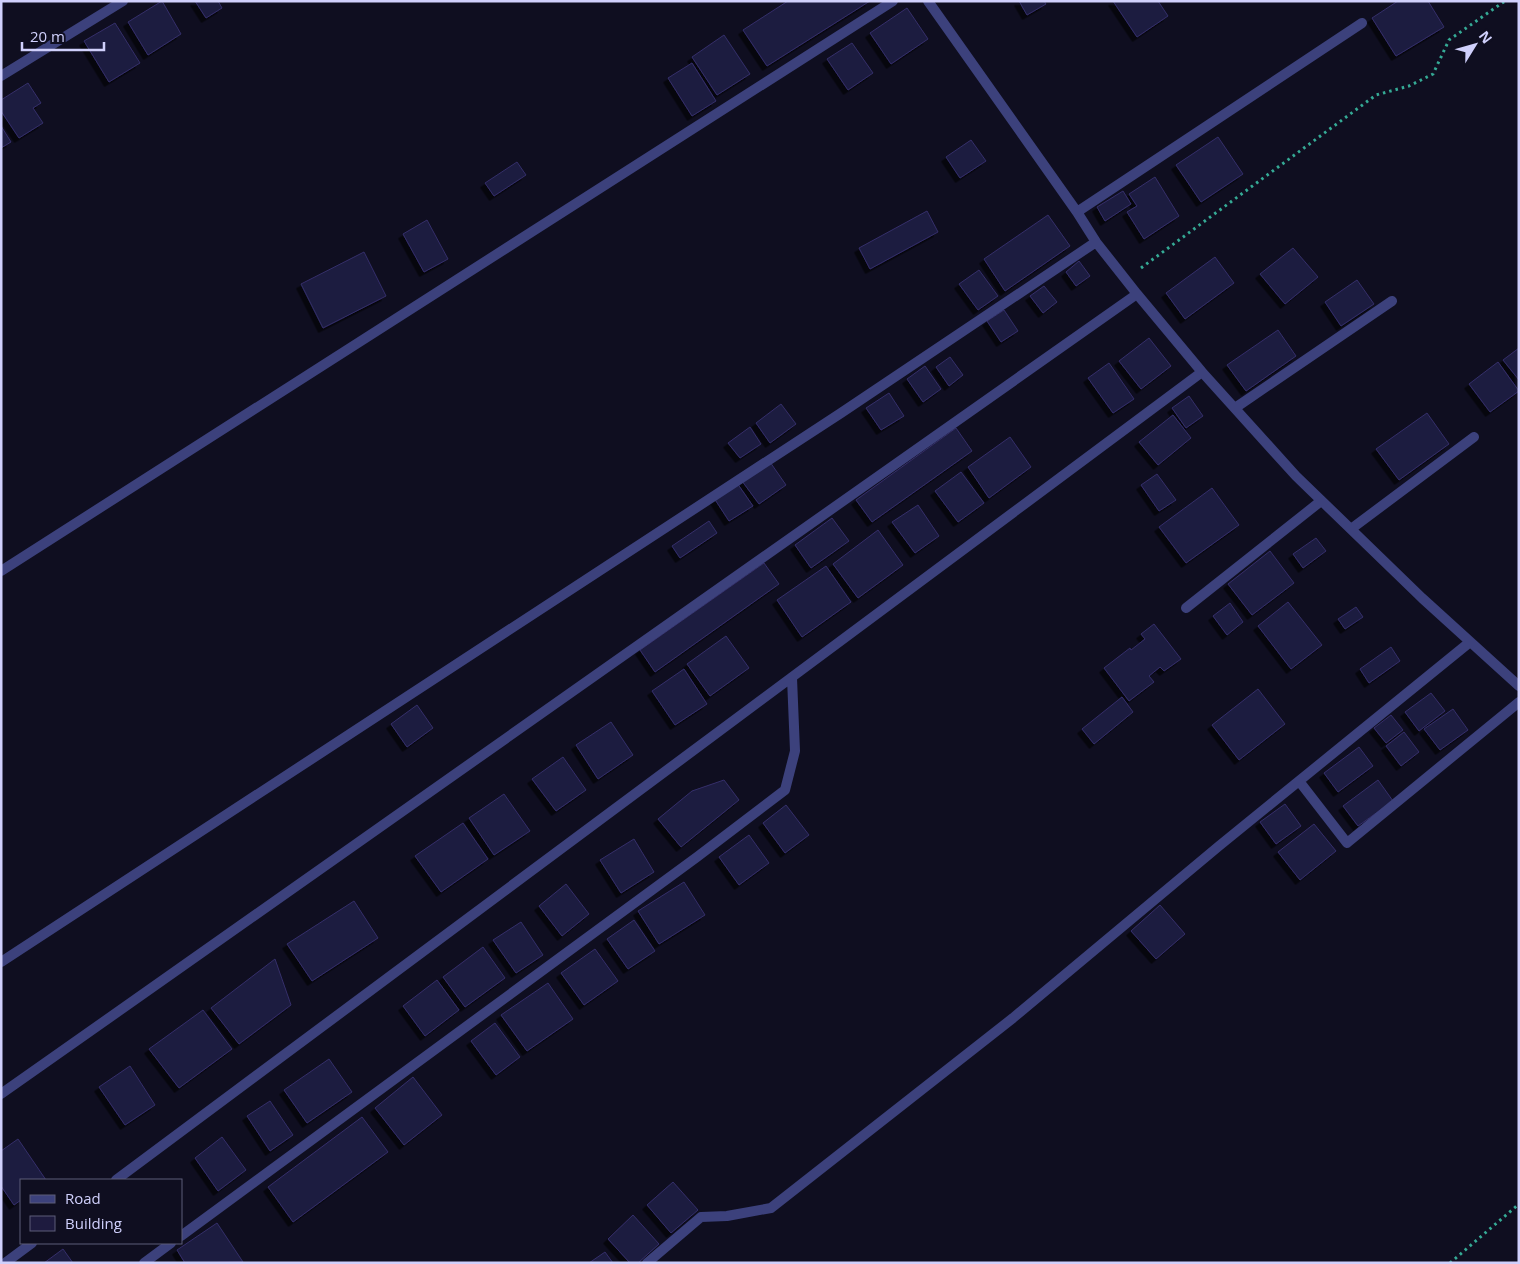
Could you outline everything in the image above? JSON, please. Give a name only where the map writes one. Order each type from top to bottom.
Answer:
[{"type":"street","points":[[1,76],[123,1]]},
{"type":"street","points":[[1,571],[893,1]]},
{"type":"street","points":[[928,1],[1077,212],[1096,242],[1202,372],[1321,501],[1519,686]]},
{"type":"street","points":[[1077,212],[1362,23]]},
{"type":"street","points":[[1,962],[833,418],[1096,242]]},
{"type":"street","points":[[1,1094],[1137,294]]},
{"type":"street","points":[[1234,408],[1392,301]]},
{"type":"street","points":[[117,1179],[1202,372]]},
{"type":"street","points":[[1351,529],[1474,437]]},
{"type":"street","points":[[1186,608],[1321,501]]},
{"type":"street","points":[[647,1263],[701,1217],[727,1216],[771,1208],[1012,1018],[1470,642]]},
{"type":"street","points":[[182,1235],[697,857],[785,790],[795,751],[792,678]]},
{"type":"street","points":[[1299,781],[1347,843],[1519,702]]},
{"type":"street","points":[[5,1263],[31,1244]]},
{"type":"street","points":[[144,1263],[171,1244]]},
{"type":"path","points":[[1126,280],[1376,96],[1408,86],[1433,74],[1449,40],[1505,1]]},
{"type":"path","points":[[1450,1263],[1519,1204]]},
{"type":"building","points":[[162,1],[181,34],[148,55],[128,22]]},
{"type":"building","points":[[195,1],[218,1],[222,8],[206,18]]},
{"type":"building","points":[[788,1],[870,1],[767,66],[743,30]]},
{"type":"building","points":[[1019,1],[1044,1],[1046,4],[1027,15]]},
{"type":"building","points":[[1113,1],[1158,1],[1168,16],[1137,37]]},
{"type":"building","points":[[1398,1],[1428,1],[1444,27],[1396,56],[1372,18]]},
{"type":"building","points":[[907,8],[928,39],[891,64],[870,33]]},
{"type":"building","points":[[115,23],[140,63],[109,82],[84,41]]},
{"type":"building","points":[[724,35],[750,74],[717,95],[692,57]]},
{"type":"building","points":[[852,43],[873,73],[848,90],[827,59]]},
{"type":"building","points":[[692,63],[716,101],[692,116],[668,78]]},
{"type":"building","points":[[28,83],[41,103],[33,108],[43,123],[19,138],[1,111],[1,100]]},
{"type":"building","points":[[1,126],[11,142],[1,148]]},
{"type":"building","points":[[1218,137],[1243,174],[1201,202],[1176,165]]},
{"type":"building","points":[[971,140],[986,161],[960,178],[946,157]]},
{"type":"building","points":[[517,162],[526,175],[494,196],[485,183]]},
{"type":"building","points":[[1155,177],[1179,216],[1144,239],[1127,212],[1137,206],[1129,194]]},
{"type":"building","points":[[1123,191],[1131,204],[1105,221],[1097,207]]},
{"type":"building","points":[[927,211],[938,232],[870,269],[859,248]]},
{"type":"building","points":[[1048,215],[1070,246],[1005,291],[984,259]]},
{"type":"building","points":[[427,220],[448,259],[424,272],[403,234]]},
{"type":"building","points":[[1293,248],[1318,277],[1285,304],[1260,274]]},
{"type":"building","points":[[364,252],[386,296],[323,328],[301,284]]},
{"type":"building","points":[[1215,257],[1234,283],[1185,319],[1166,293]]},
{"type":"building","points":[[1079,261],[1090,276],[1076,286],[1066,272]]},
{"type":"building","points":[[979,270],[998,296],[978,310],[959,284]]},
{"type":"building","points":[[1357,280],[1374,304],[1341,326],[1325,302]]},
{"type":"building","points":[[1044,286],[1057,302],[1043,313],[1030,296]]},
{"type":"building","points":[[1004,310],[1018,331],[1001,342],[987,321]]},
{"type":"building","points":[[1278,330],[1296,356],[1246,391],[1227,365]]},
{"type":"building","points":[[1149,338],[1171,366],[1141,389],[1119,361]]},
{"type":"building","points":[[1519,348],[1519,380],[1503,360]]},
{"type":"building","points":[[950,357],[963,375],[949,386],[936,367]]},
{"type":"building","points":[[1498,362],[1519,391],[1490,412],[1469,384]]},
{"type":"building","points":[[1109,363],[1134,399],[1113,413],[1088,378]]},
{"type":"building","points":[[925,366],[941,389],[923,402],[907,379]]},
{"type":"building","points":[[889,393],[904,416],[881,430],[866,408]]},
{"type":"building","points":[[1189,396],[1203,416],[1186,428],[1172,408]]},
{"type":"building","points":[[781,404],[796,424],[770,443],[756,423]]},
{"type":"building","points":[[1427,413],[1449,444],[1399,480],[1376,449]]},
{"type":"building","points":[[1173,415],[1191,438],[1158,465],[1139,442]]},
{"type":"building","points":[[750,427],[761,444],[740,458],[728,443]]},
{"type":"building","points":[[956,428],[972,451],[872,522],[856,500]]},
{"type":"building","points":[[1010,437],[1031,467],[989,498],[968,467]]},
{"type":"building","points":[[770,462],[786,485],[759,504],[742,481]]},
{"type":"building","points":[[961,472],[984,503],[958,522],[935,491]]},
{"type":"building","points":[[1157,474],[1176,500],[1159,511],[1141,485]]},
{"type":"building","points":[[737,483],[753,506],[729,521],[714,498]]},
{"type":"building","points":[[1212,488],[1239,525],[1186,563],[1159,527]]},
{"type":"building","points":[[918,505],[939,536],[915,553],[892,522]]},
{"type":"building","points":[[832,518],[849,541],[811,568],[795,545]]},
{"type":"building","points":[[709,521],[717,533],[680,558],[672,546]]},
{"type":"building","points":[[878,530],[903,565],[858,598],[833,564]]},
{"type":"building","points":[[1316,538],[1326,551],[1303,568],[1293,554]]},
{"type":"building","points":[[1270,551],[1294,583],[1252,615],[1228,584]]},
{"type":"building","points":[[764,563],[779,584],[655,672],[640,650]]},
{"type":"building","points":[[826,566],[851,602],[802,637],[777,600]]},
{"type":"building","points":[[1288,602],[1322,645],[1291,669],[1258,626]]},
{"type":"building","points":[[1230,603],[1243,622],[1227,635],[1213,616]]},
{"type":"building","points":[[1356,607],[1363,617],[1345,629],[1338,619]]},
{"type":"building","points":[[1154,624],[1181,659],[1164,671],[1160,667],[1149,676],[1154,682],[1129,701],[1104,668],[1145,639],[1141,634]]},
{"type":"building","points":[[726,636],[749,668],[710,696],[687,664]]},
{"type":"building","points":[[1391,647],[1400,661],[1369,683],[1360,669]]},
{"type":"building","points":[[684,669],[707,704],[675,725],[652,691]]},
{"type":"building","points":[[1258,689],[1285,724],[1239,760],[1212,725]]},
{"type":"building","points":[[1431,693],[1445,711],[1419,731],[1405,712]]},
{"type":"building","points":[[1122,697],[1133,712],[1094,744],[1082,729]]},
{"type":"building","points":[[417,705],[433,728],[407,747],[391,724]]},
{"type":"building","points":[[1453,709],[1468,730],[1440,750],[1424,729]]},
{"type":"building","points":[[1391,715],[1403,730],[1386,743],[1374,728]]},
{"type":"building","points":[[611,722],[633,755],[598,779],[576,745]]},
{"type":"building","points":[[1404,732],[1419,752],[1401,766],[1386,746]]},
{"type":"building","points":[[1359,747],[1373,766],[1338,792],[1324,773]]},
{"type":"building","points":[[563,757],[586,790],[556,811],[532,779]]},
{"type":"building","points":[[724,780],[739,800],[681,847],[658,819],[692,791]]},
{"type":"building","points":[[1378,780],[1393,801],[1358,826],[1343,806]]},
{"type":"building","points":[[504,794],[530,831],[494,855],[469,818]]},
{"type":"building","points":[[1285,804],[1301,826],[1276,844],[1260,822]]},
{"type":"building","points":[[786,805],[809,835],[785,853],[763,823]]},
{"type":"building","points":[[463,823],[488,859],[441,892],[415,856]]},
{"type":"building","points":[[1314,824],[1336,851],[1300,880],[1278,852]]},
{"type":"building","points":[[749,835],[769,863],[739,885],[719,857]]},
{"type":"building","points":[[634,839],[654,872],[621,893],[600,860]]},
{"type":"building","points":[[684,882],[705,915],[659,944],[638,911]]},
{"type":"building","points":[[566,884],[589,914],[562,936],[539,906]]},
{"type":"building","points":[[354,901],[378,938],[312,981],[287,944]]},
{"type":"building","points":[[1160,905],[1185,934],[1156,959],[1131,931]]},
{"type":"building","points":[[634,920],[655,951],[628,969],[607,939]]},
{"type":"building","points":[[521,922],[543,955],[516,973],[493,940]]},
{"type":"building","points":[[483,947],[505,978],[465,1007],[443,977]]},
{"type":"building","points":[[595,949],[618,981],[584,1005],[561,973]]},
{"type":"building","points":[[275,959],[291,1005],[239,1044],[211,1008]]},
{"type":"building","points":[[437,980],[459,1010],[425,1036],[403,1006]]},
{"type":"building","points":[[548,983],[573,1019],[527,1051],[501,1015]]},
{"type":"building","points":[[203,1010],[232,1049],[179,1088],[149,1049]]},
{"type":"building","points":[[495,1023],[520,1057],[496,1075],[471,1041]]},
{"type":"building","points":[[329,1059],[352,1092],[307,1123],[284,1090]]},
{"type":"building","points":[[130,1066],[155,1105],[125,1125],[99,1087]]},
{"type":"building","points":[[413,1077],[442,1115],[404,1145],[375,1108]]},
{"type":"building","points":[[270,1101],[293,1135],[270,1151],[247,1116]]},
{"type":"building","points":[[362,1117],[388,1152],[293,1222],[268,1187]]},
{"type":"building","points":[[222,1137],[246,1170],[218,1191],[195,1158]]},
{"type":"building","points":[[18,1139],[45,1179],[20,1179],[20,1201],[14,1205],[1,1186],[1,1151]]},
{"type":"building","points":[[673,1182],[698,1210],[671,1233],[647,1205]]},
{"type":"building","points":[[633,1215],[659,1244],[638,1263],[630,1263],[608,1239]]},
{"type":"building","points":[[217,1223],[243,1262],[185,1263],[177,1250]]},
{"type":"building","points":[[63,1249],[73,1263],[44,1263]]},
{"type":"building","points":[[605,1252],[613,1263],[589,1263]]}]
